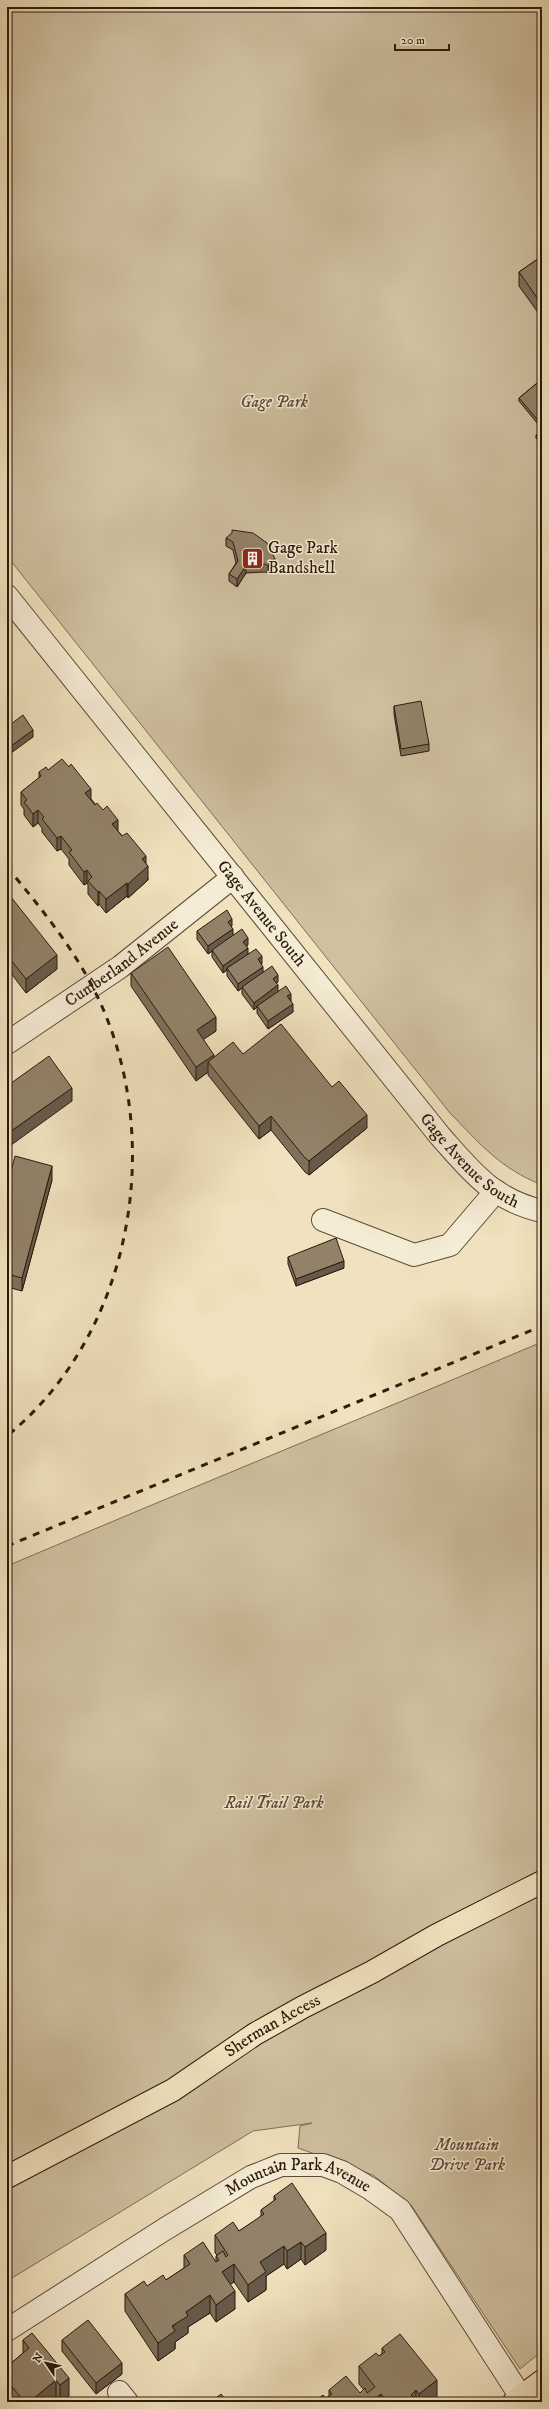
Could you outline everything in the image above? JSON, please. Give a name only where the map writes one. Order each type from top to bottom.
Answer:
[{"type":"main road","name":"Sherman Access","points":[[7,2177],[173,2090],[255,2034],[303,2007],[372,1972],[437,1935],[542,1882]]},
{"type":"main road","points":[[517,2400],[542,2381]]},
{"type":"street","name":"Gage Avenue South","points":[[7,596],[440,1136],[476,1178],[506,1199],[538,1210]]},
{"type":"street","name":"Cumberland Avenue","points":[[7,1043],[98,982],[158,937],[233,877]]},
{"type":"street","points":[[158,937],[171,955]]},
{"type":"street","points":[[324,1220],[414,1255],[450,1245],[496,1191]]},
{"type":"street","name":"Mountain Park Avenue","points":[[7,2330],[165,2229],[251,2177],[281,2165],[323,2165],[342,2172],[371,2189],[400,2210],[517,2400]]},
{"type":"green space","name":"Gage Park","points":[[7,7],[542,7],[542,1185],[514,1171],[492,1155],[450,1113],[7,556]]},
{"type":"green space","name":"Rail Trail Park","points":[[542,1342],[542,2351],[520,2369],[411,2205],[373,2175],[298,2148],[300,2126],[312,2123],[253,2131],[7,2281],[7,1566]]},
{"type":"building","points":[[542,256],[542,305],[519,272]]},
{"type":"building","points":[[542,379],[542,425],[519,398]]},
{"type":"building","points":[[542,430],[542,441],[536,435]]},
{"type":"building","name":"Gage Park Bandshell","points":[[232,530],[253,533],[267,543],[275,559],[271,560],[268,566],[265,564],[246,566],[237,579],[229,574],[238,561],[233,542],[226,538],[232,533]]},
{"type":"building","points":[[421,701],[429,744],[401,749],[394,706]]},
{"type":"building","points":[[23,715],[33,730],[7,749],[7,727]]},
{"type":"building","points":[[62,759],[69,767],[71,764],[91,789],[85,793],[95,805],[97,803],[103,810],[107,806],[118,820],[112,824],[122,836],[127,833],[146,856],[142,859],[148,866],[128,884],[127,883],[106,899],[88,881],[92,877],[87,870],[84,872],[69,852],[72,850],[61,836],[57,838],[42,819],[44,817],[38,810],[33,814],[24,802],[27,800],[21,792],[41,776],[39,772],[46,767],[48,770]]},
{"type":"building","points":[[7,892],[57,955],[26,979],[7,955]]},
{"type":"building","points":[[227,910],[232,919],[228,922],[233,929],[208,946],[197,931]]},
{"type":"building","points":[[242,929],[248,938],[243,942],[248,948],[223,966],[212,950]]},
{"type":"building","points":[[168,947],[216,1017],[197,1030],[214,1055],[196,1067],[131,973]]},
{"type":"building","points":[[256,949],[262,956],[258,959],[263,967],[238,984],[227,968]]},
{"type":"building","points":[[272,966],[278,975],[273,979],[278,985],[254,1003],[242,987]]},
{"type":"building","points":[[286,986],[291,994],[287,996],[293,1004],[268,1021],[257,1006]]},
{"type":"building","points":[[281,1024],[332,1087],[339,1081],[367,1115],[309,1161],[271,1116],[259,1126],[208,1062],[233,1042],[243,1054]]},
{"type":"building","points":[[49,1056],[72,1088],[7,1134],[7,1086]]},
{"type":"building","points":[[15,1156],[52,1166],[22,1278],[7,1274],[7,1187]]},
{"type":"building","points":[[336,1238],[344,1261],[296,1279],[288,1257]]},
{"type":"building","points":[[292,2183],[326,2233],[305,2247],[301,2242],[287,2251],[284,2246],[260,2262],[266,2272],[248,2285],[234,2264],[222,2272],[235,2291],[216,2305],[210,2295],[186,2312],[188,2316],[172,2326],[175,2331],[158,2343],[125,2294],[144,2281],[147,2286],[163,2275],[166,2280],[190,2264],[184,2255],[203,2242],[216,2262],[219,2260],[216,2256],[223,2251],[226,2257],[228,2255],[215,2235],[233,2222],[239,2231],[264,2214],[261,2210],[276,2199],[274,2196]]},
{"type":"building","points":[[88,2320],[122,2363],[96,2383],[62,2340]]},
{"type":"building","points":[[32,2333],[69,2378],[60,2385],[56,2380],[33,2399],[36,2402],[25,2402],[7,2381],[7,2363],[9,2365],[29,2348],[23,2340]]},
{"type":"building","points":[[400,2334],[437,2380],[419,2394],[416,2390],[411,2395],[414,2398],[409,2402],[387,2402],[381,2394],[371,2402],[314,2402],[323,2395],[326,2398],[332,2394],[329,2390],[346,2376],[360,2393],[365,2388],[367,2393],[375,2387],[359,2366],[376,2353],[379,2356],[385,2352],[382,2348]]},
{"type":"building","points":[[221,2394],[228,2402],[211,2402]]},
{"type":"railway","points":[[7,867],[62,937],[75,956],[97,995],[106,1016],[123,1071],[131,1127],[131,1185],[123,1242],[106,1297],[81,1349],[48,1396],[7,1436]]},
{"type":"railway","points":[[7,1546],[542,1326]]},
{"type":"place","name":"Gage Park Bandshell","points":[[253,558]]},
{"type":"park label","name":"Mountain Drive Park","points":[[467,2155]]}]
